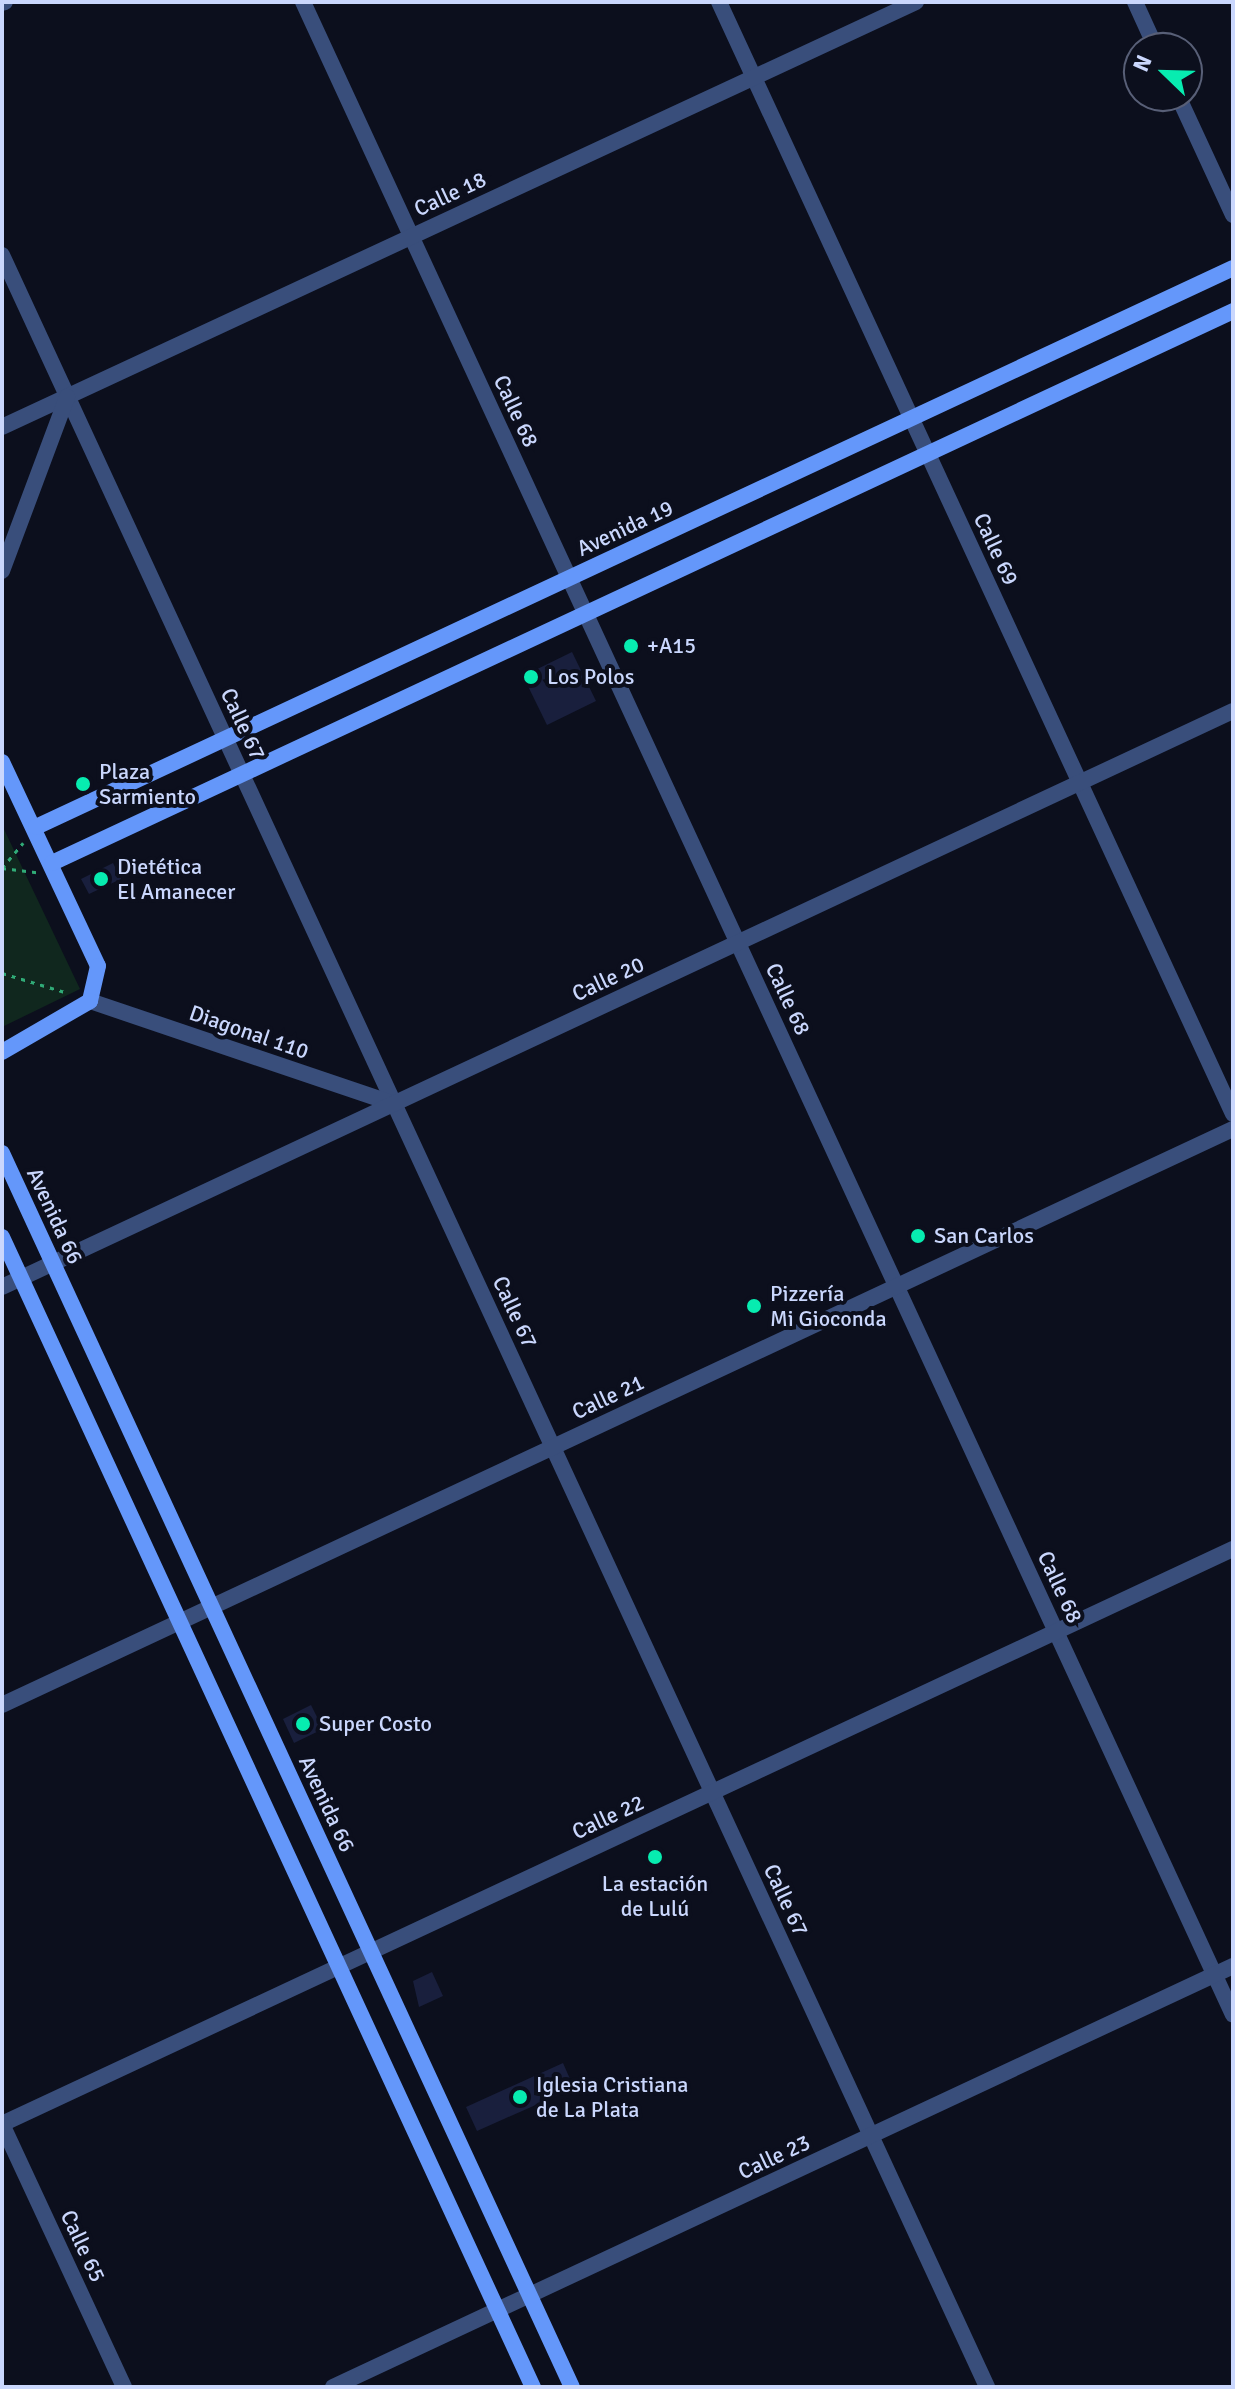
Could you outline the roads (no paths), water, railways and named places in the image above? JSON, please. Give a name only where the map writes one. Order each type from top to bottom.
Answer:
[{"type":"main road","name":"Avenida 19","points":[[36,827],[1233,268]]},
{"type":"main road","points":[[52,863],[1233,311]]},
{"type":"main road","points":[[2,762],[36,827],[98,966],[90,1001],[2,1052]]},
{"type":"main road","name":"Avenida 66","points":[[2,1153],[572,2387]]},
{"type":"main road","points":[[2,1237],[533,2387]]},
{"type":"street","name":"Calle 68","points":[[303,2],[1233,2015]]},
{"type":"street","name":"Calle 69","points":[[719,2],[1233,1114]]},
{"type":"street","name":"Calle 18","points":[[2,427],[916,2]]},
{"type":"street","points":[[1135,2],[1149,32]]},
{"type":"street","points":[[1185,112],[1233,215]]},
{"type":"street","name":"Calle 67","points":[[2,255],[987,2387]]},
{"type":"street","points":[[2,571],[67,397]]},
{"type":"street","name":"Calle 20","points":[[2,1287],[1233,711]]},
{"type":"street","name":"Diagonal 110","points":[[90,1001],[394,1104]]},
{"type":"street","name":"Calle 21","points":[[2,1705],[1233,1129]]},
{"type":"street","name":"Calle 22","points":[[2,2124],[1233,1549]]},
{"type":"street","name":"Calle 23","points":[[333,2387],[1233,1966]]},
{"type":"street","name":"Calle 65","points":[[2,2124],[124,2387]]},
{"type":"place","name":"+A15","points":[[631,646]]},
{"type":"place","name":"Los Polos","points":[[531,677]]},
{"type":"place","name":"Plaza Sarmiento","points":[[83,784]]},
{"type":"place","name":"Dietética El Amanecer","points":[[101,879]]},
{"type":"place","name":"San Carlos","points":[[918,1236]]},
{"type":"place","name":"Pizzería Mi Gioconda","points":[[754,1306]]},
{"type":"place","name":"Super Costo","points":[[303,1724]]},
{"type":"place","name":"La estación de Lulú","points":[[655,1857]]},
{"type":"place","name":"Iglesia Cristiana de La Plata","points":[[520,2097]]}]
